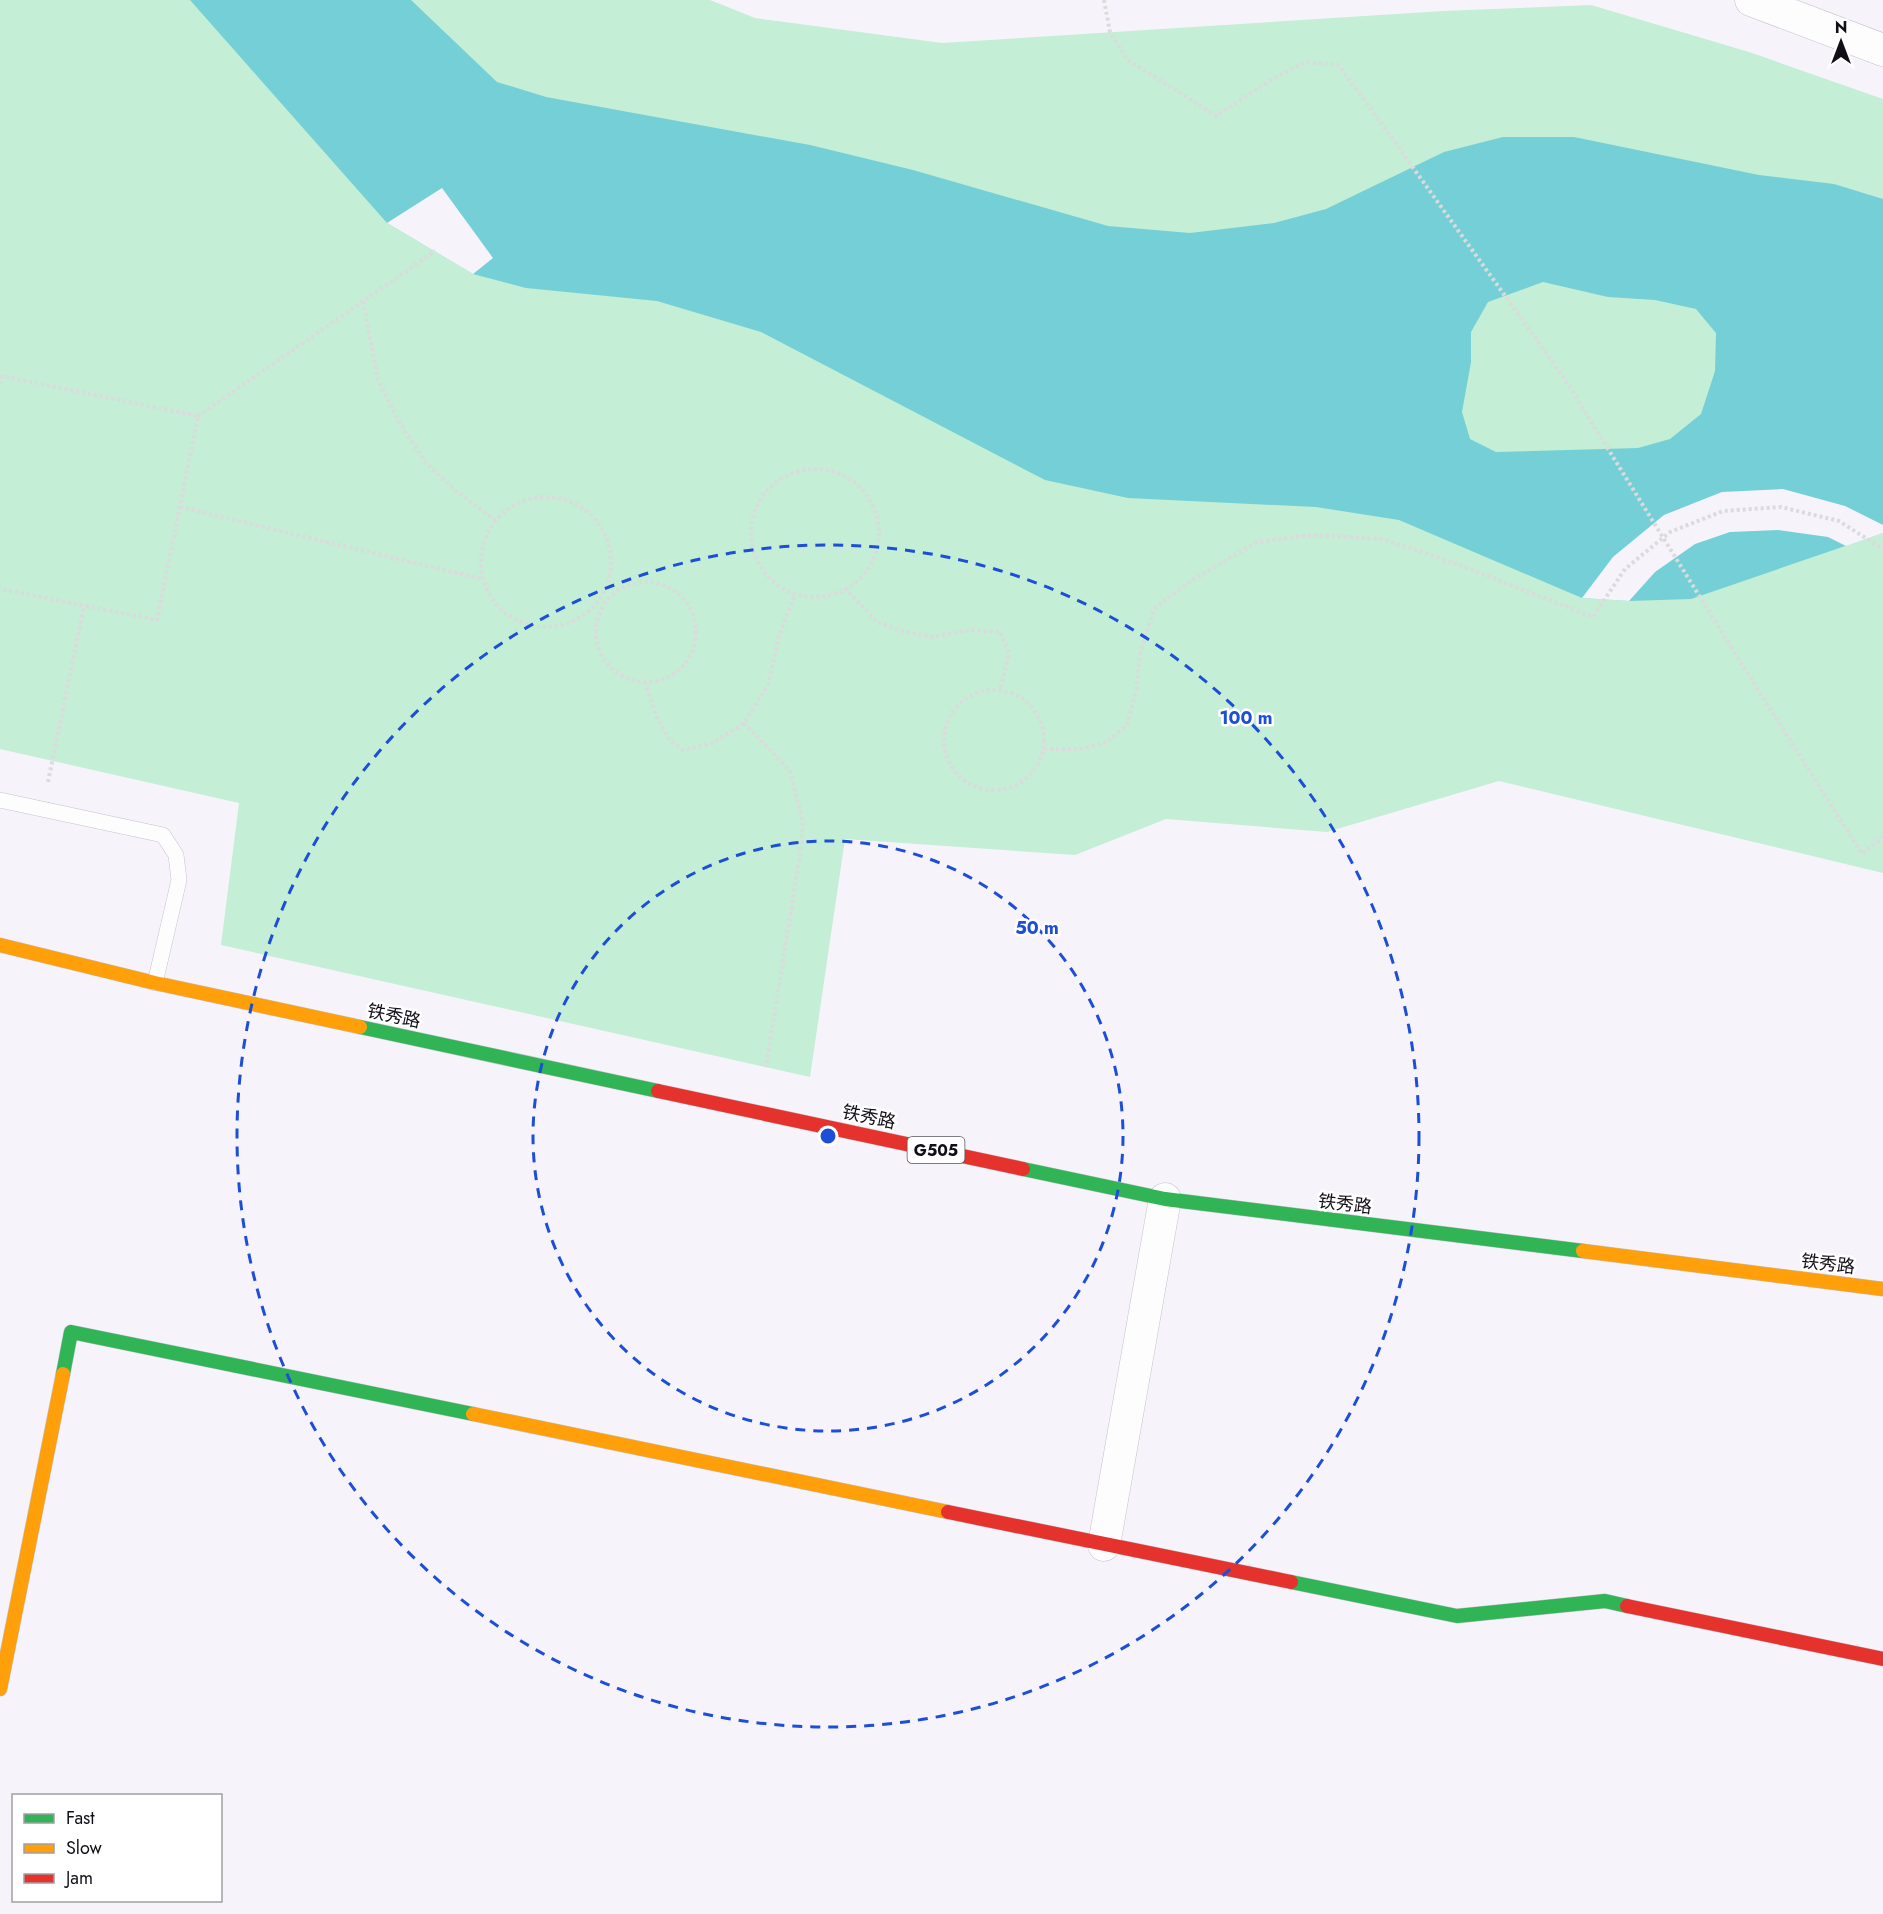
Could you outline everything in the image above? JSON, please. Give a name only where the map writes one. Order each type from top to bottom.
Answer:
[{"type":"main road","name":"铁秀路","points":[[0,945],[155,983],[1165,1199],[1883,1289]]},
{"type":"main road","points":[[0,1689],[70,1332],[1457,1616],[1605,1601],[1883,1659]]},
{"type":"street","points":[[1751,0],[1883,50]]},
{"type":"street","points":[[1104,1545],[1165,1199]]},
{"type":"lane","points":[[0,800],[163,835],[177,855],[179,880],[155,983]]},
{"type":"path","points":[[1104,0],[1110,32],[1127,59],[1216,116],[1274,78],[1305,62],[1338,65],[1564,378],[1862,854],[1883,837]]},
{"type":"path","points":[[0,589],[157,620],[198,416],[435,252]]},
{"type":"path","points":[[363,301],[378,380],[399,422],[426,463],[455,490],[495,520]]},
{"type":"path","points":[[0,384],[2,376],[198,416]]},
{"type":"path","points":[[807,469],[828,470],[848,477],[864,490],[874,508],[879,528],[877,549],[869,568],[855,584],[845,588],[837,593],[816,597],[795,593],[776,584],[761,568],[752,548],[751,526],[757,506],[769,488],[786,475],[807,469]]},
{"type":"path","points":[[552,497],[574,502],[592,515],[606,534],[612,555],[610,578],[601,598],[586,615],[566,625],[543,628],[523,624],[505,614],[490,598],[482,579],[480,558],[485,538],[495,520],[511,506],[531,498],[552,497]]},
{"type":"path","points":[[180,507],[482,579]]},
{"type":"path","points":[[1044,749],[1080,749],[1107,742],[1127,725],[1136,691],[1140,654],[1154,609],[1189,582],[1257,542],[1311,535],[1381,539],[1446,560],[1593,617],[1625,569],[1670,532],[1723,511],[1781,507],[1839,521],[1883,549]]},
{"type":"path","points":[[646,582],[662,584],[676,591],[691,610],[697,633],[694,649],[675,674],[661,680],[645,682],[628,679],[613,670],[602,656],[596,640],[596,622],[603,606],[614,593],[629,584],[646,582]]},
{"type":"path","points":[[845,588],[877,622],[902,631],[933,637],[969,630],[1000,632],[1009,653],[1000,690]]},
{"type":"path","points":[[645,682],[656,716],[669,738],[683,750],[711,744],[744,723],[768,685],[779,636],[795,593]]},
{"type":"path","points":[[42,809],[84,606]]},
{"type":"path","points":[[1000,690],[1015,694],[1029,704],[1039,717],[1044,733],[1044,749],[1039,765],[1028,778],[998,791],[982,790],[966,783],[954,771],[946,756],[943,740],[946,723],[954,708],[967,697],[983,691],[1000,690]]},
{"type":"path","points":[[744,723],[790,771],[803,823],[766,1067]]},
{"type":"green space","points":[[0,0],[710,0],[755,18],[942,43],[1443,11],[1591,5],[1749,52],[1883,99],[1883,873],[1499,781],[1327,832],[1166,819],[1075,855],[845,839],[810,1077],[221,945],[239,803],[0,749]]},
{"type":"water","points":[[190,0],[411,0],[497,82],[546,97],[810,145],[913,170],[1108,226],[1190,233],[1274,223],[1326,209],[1444,152],[1503,137],[1574,137],[1759,175],[1834,184],[1883,199],[1883,533],[1691,599],[1629,601],[1582,598],[1399,520],[1316,507],[1128,498],[1045,480],[761,332],[657,301],[526,288],[473,274],[387,223]],"holes":[[[1543,282],[1608,297],[1655,300],[1696,309],[1716,333],[1715,371],[1701,414],[1670,439],[1638,448],[1496,452],[1470,439],[1462,412],[1471,362],[1471,332],[1488,302]]]},
{"type":"pier","points":[[442,188],[493,258],[473,274],[387,223]]},
{"type":"pier","points":[[1783,489],[1845,506],[1883,525],[1883,533],[1846,546],[1828,537],[1778,530],[1730,532],[1695,544],[1655,572],[1629,601],[1582,598],[1613,557],[1664,515],[1722,492]]},
{"type":"traffic: fast","points":[[360,1027],[658,1091]]},
{"type":"traffic: fast","points":[[1023,1169],[1165,1199],[1583,1251]]},
{"type":"traffic: fast","points":[[63,1374],[71,1332],[473,1414]]},
{"type":"traffic: fast","points":[[1291,1582],[1457,1616],[1605,1601],[1627,1606]]},
{"type":"traffic: slow","points":[[0,945],[155,983],[360,1027]]},
{"type":"traffic: slow","points":[[1583,1251],[1883,1289]]},
{"type":"traffic: slow","points":[[0,1689],[63,1374]]},
{"type":"traffic: slow","points":[[473,1414],[948,1512]]},
{"type":"traffic: jam","points":[[658,1091],[1023,1169]]},
{"type":"traffic: jam","points":[[948,1512],[1291,1582]]},
{"type":"traffic: jam","points":[[1627,1606],[1883,1659]]}]
